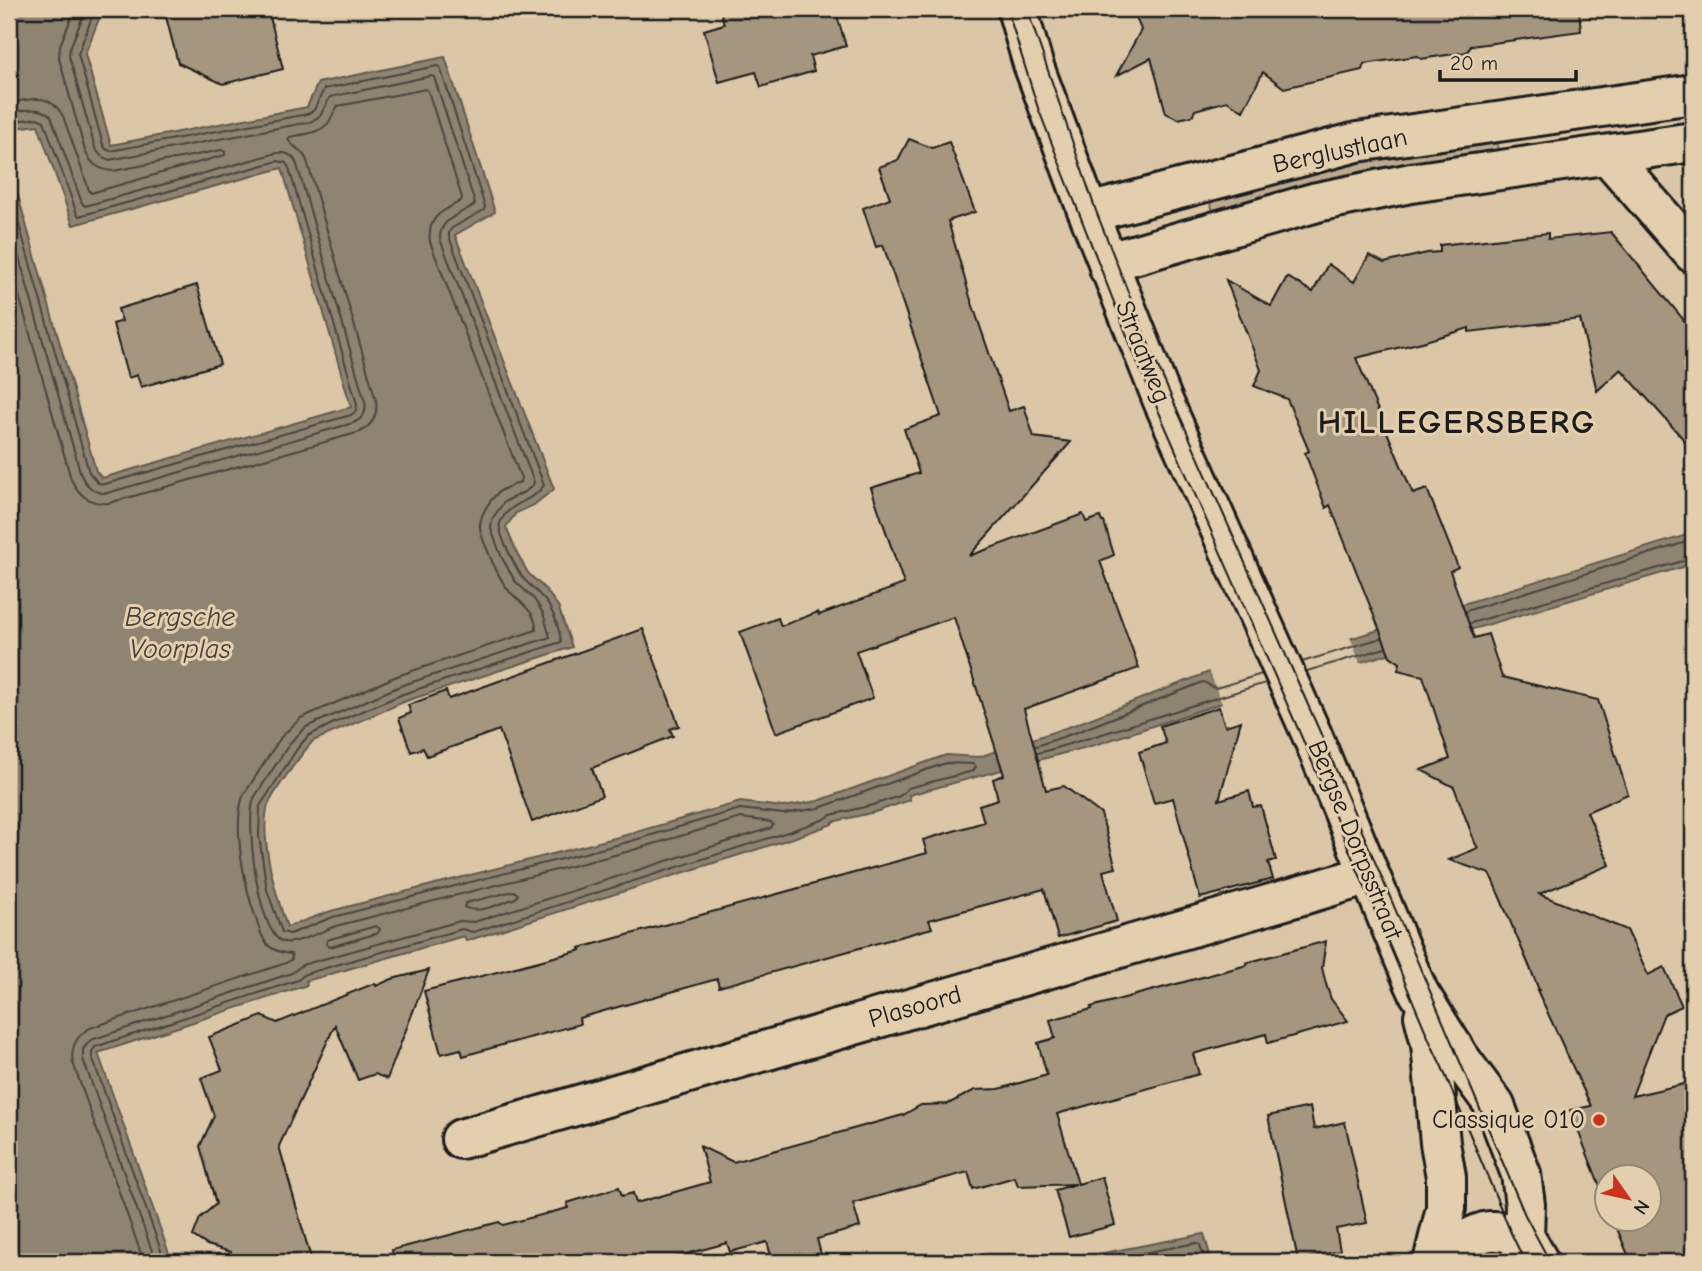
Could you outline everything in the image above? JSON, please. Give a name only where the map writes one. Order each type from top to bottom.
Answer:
[{"type":"street","name":"Straatweg","points":[[1017,9],[1033,64],[1109,268],[1163,401],[1290,687]]},
{"type":"street","name":"Berglustlaan","points":[[1086,207],[1096,211],[1357,142],[1693,94]]},
{"type":"street","points":[[1600,108],[1608,155],[1693,253]]},
{"type":"street","name":"Berglustlaan","points":[[1109,268],[1116,260],[1317,202],[1411,183],[1693,142]]},
{"type":"street","name":"Bergse Dorpsstraat","points":[[1290,687],[1419,993],[1494,1106],[1521,1174],[1528,1254]]},
{"type":"street","name":"Plasoord","points":[[461,1139],[1302,895],[1368,873]]},
{"type":"street","name":"Bergse Dorpsstraat","points":[[1419,993],[1431,1044],[1440,1143],[1446,1177],[1446,1208],[1434,1262]]},
{"type":"street","name":"Bergse Dorpsstraat","points":[[1434,1262],[1455,1247],[1488,1231],[1511,1233],[1528,1254]]},
{"type":"shaded area","points":[[1496,135],[1500,156],[1215,218],[1209,198],[1299,170]]},
{"type":"water","name":"Bergsche Voorplas","points":[[9,9],[103,9],[85,54],[111,145],[307,107],[318,83],[445,57],[495,212],[455,235],[554,489],[534,505],[516,513],[506,527],[528,573],[558,606],[572,647],[406,701],[313,741],[269,803],[265,823],[267,853],[287,927],[331,911],[626,835],[740,802],[783,807],[818,801],[946,755],[979,757],[1074,725],[1209,672],[1213,681],[1693,533],[1693,564],[1222,703],[1098,744],[909,795],[910,800],[875,812],[832,822],[793,838],[466,941],[464,936],[306,981],[307,985],[98,1053],[172,1262],[9,1262],[9,164],[96,471],[102,478],[351,407],[282,168],[73,225],[38,125],[9,129]]},
{"type":"water","points":[[1204,1234],[1212,1262],[1056,1262]]},
{"type":"pier","points":[[1350,637],[1361,666],[1223,706],[1208,669],[1211,669],[1215,677]]},
{"type":"building","points":[[164,9],[268,9],[283,69],[223,84],[178,63]]},
{"type":"building","points":[[720,9],[835,9],[846,46],[810,56],[814,71],[761,87],[756,72],[719,82],[704,30],[724,24]]},
{"type":"building","points":[[1133,9],[1579,9],[1581,31],[1471,46],[1467,52],[1421,59],[1417,56],[1364,64],[1362,70],[1284,88],[1263,72],[1243,111],[1227,101],[1195,110],[1192,116],[1178,119],[1166,113],[1151,58],[1116,76],[1141,30]]},
{"type":"building","points":[[909,139],[932,148],[949,142],[975,212],[948,221],[970,297],[1009,411],[1024,406],[1034,437],[1071,442],[969,556],[1083,514],[1086,522],[1100,517],[1104,522],[1114,555],[1100,561],[1139,668],[1024,709],[1046,790],[1064,786],[1101,814],[1116,868],[1103,871],[1117,921],[1058,938],[1044,889],[929,920],[932,928],[719,987],[717,979],[579,1018],[580,1024],[463,1056],[461,1049],[441,1054],[424,991],[927,853],[923,840],[984,822],[979,805],[998,799],[993,779],[1004,775],[954,617],[856,651],[873,698],[776,733],[740,632],[778,618],[781,626],[818,612],[819,615],[904,584],[871,488],[919,473],[904,429],[941,416],[883,245],[876,247],[863,208],[890,198],[879,167],[898,160]]},
{"type":"building","points":[[1611,232],[1693,331],[1693,450],[1621,369],[1597,391],[1580,319],[1469,332],[1469,328],[1356,358],[1413,494],[1427,489],[1458,567],[1450,571],[1474,638],[1488,634],[1502,677],[1598,700],[1628,794],[1587,812],[1610,865],[1539,894],[1627,930],[1648,975],[1664,967],[1682,1006],[1664,1014],[1632,1096],[1693,1082],[1693,1262],[1631,1262],[1618,1232],[1664,1232],[1664,1162],[1594,1162],[1594,1171],[1570,1110],[1591,1106],[1537,990],[1490,874],[1449,860],[1478,848],[1454,787],[1421,770],[1450,759],[1423,676],[1398,670],[1400,663],[1390,656],[1330,505],[1326,508],[1305,453],[1309,451],[1287,399],[1254,386],[1261,370],[1226,280],[1271,306],[1287,277],[1313,292],[1328,264],[1354,282],[1369,255],[1384,263],[1440,252],[1440,245],[1548,233],[1548,239]]},
{"type":"building","points":[[197,285],[220,364],[141,387],[137,375],[128,378],[113,324],[122,321],[118,309]]},
{"type":"building","points":[[643,629],[679,726],[670,729],[673,736],[592,768],[602,796],[532,822],[499,730],[427,756],[423,748],[411,752],[399,718],[411,713],[408,705],[446,691],[449,699]]},
{"type":"building","points":[[1219,707],[1225,726],[1241,721],[1219,800],[1249,791],[1253,807],[1261,806],[1276,860],[1268,862],[1273,879],[1200,898],[1173,798],[1154,803],[1139,752],[1166,743],[1160,726]]},
{"type":"building","points":[[1326,941],[1322,968],[1326,984],[1331,999],[1348,1021],[1268,1043],[1266,1034],[1193,1054],[1199,1074],[1057,1114],[1078,1184],[1102,1177],[1115,1225],[1069,1237],[1055,1190],[1076,1184],[1018,1186],[1015,1177],[973,1189],[968,1172],[853,1203],[860,1227],[817,1239],[823,1262],[773,1262],[767,1242],[730,1252],[727,1243],[657,1262],[394,1262],[392,1250],[499,1222],[503,1225],[568,1208],[567,1203],[619,1187],[622,1196],[633,1193],[636,1203],[710,1182],[700,1146],[733,1162],[903,1115],[921,1105],[948,1104],[975,1090],[999,1089],[1047,1075],[1038,1043],[1055,1038],[1050,1020]]},
{"type":"building","points":[[429,970],[387,1079],[375,1074],[358,1080],[335,1025],[279,1146],[312,1262],[232,1262],[231,1252],[207,1245],[193,1236],[200,1218],[216,1204],[200,1146],[214,1116],[201,1078],[222,1070],[209,1037],[262,1016],[277,1023],[375,983],[376,986]]},
{"type":"building","points":[[1310,1107],[1314,1129],[1345,1122],[1367,1223],[1336,1229],[1340,1251],[1298,1260],[1268,1116]]},
{"type":"tram line","points":[[1007,9],[1038,108],[1140,369],[1302,738],[1525,1262]]},
{"type":"tram line","points":[[1027,9],[1096,211],[1155,360],[1320,732],[1525,1215],[1550,1262]]},
{"type":"place","name":"Classique 010","points":[[1599,1120]]},
{"type":"district","name":"HILLEGERSBERG","points":[[1457,422]]}]
